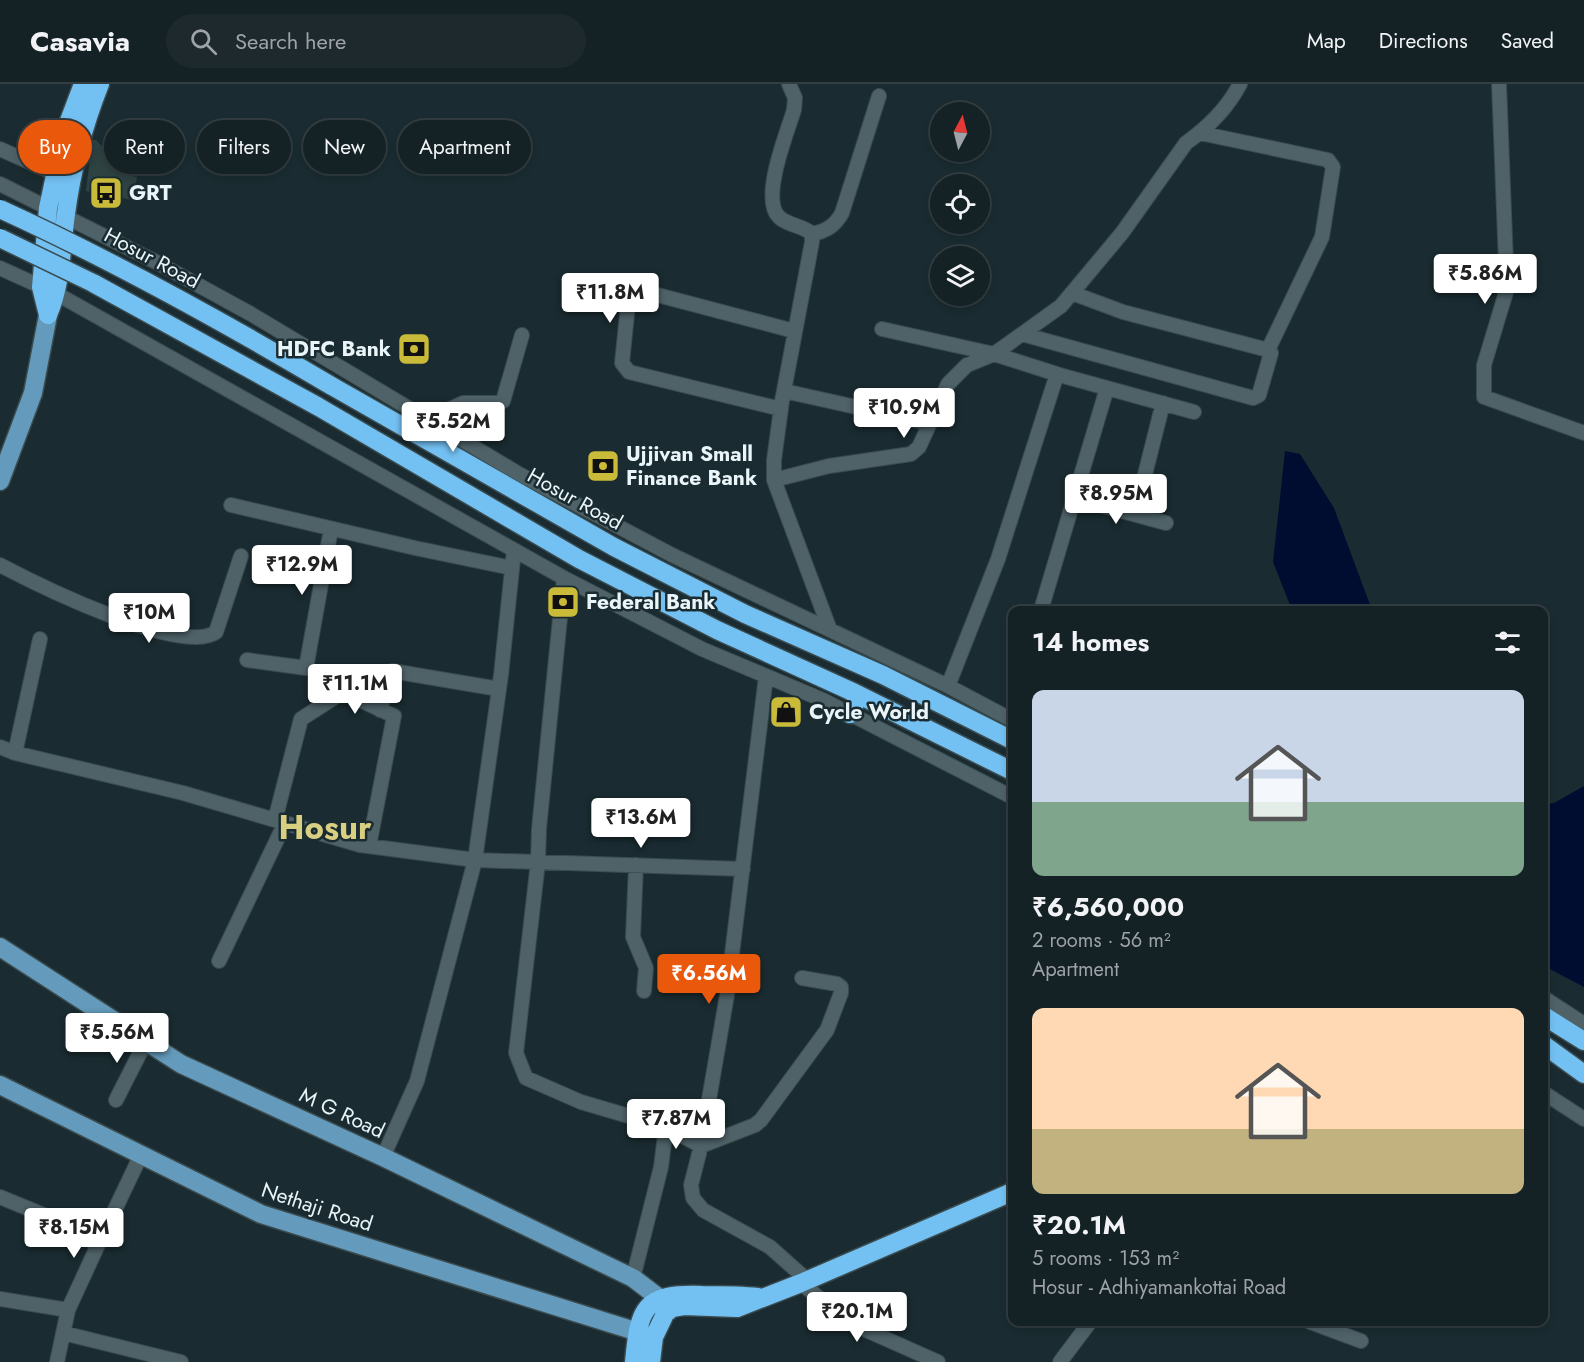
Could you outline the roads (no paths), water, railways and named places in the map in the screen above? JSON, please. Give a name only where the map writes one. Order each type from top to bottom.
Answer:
[{"type":"highway","points":[[69,120],[83,84]]},
{"type":"highway","points":[[49,291],[76,151],[100,84]]},
{"type":"highway","points":[[48,315],[48,208],[54,174]]},
{"type":"highway","name":"Hosur Road","points":[[0,209],[109,260],[221,320],[614,547],[746,614],[887,671],[1008,738]]},
{"type":"highway","points":[[0,238],[93,283],[317,406],[579,559],[717,630],[857,694],[1008,769]]},
{"type":"highway","points":[[850,714],[857,694]]},
{"type":"highway","points":[[1551,1020],[1584,1041]]},
{"type":"highway","points":[[1548,1048],[1584,1074]]},
{"type":"highway","points":[[634,1362],[646,1333],[665,1314],[665,1303],[737,1308],[1008,1194]]},
{"type":"highway","points":[[646,1333],[651,1362]]},
{"type":"main road","points":[[0,481],[33,393],[48,315]]},
{"type":"main road","name":"M G Road","points":[[0,947],[181,1064],[383,1156],[633,1278],[665,1303]]},
{"type":"main road","name":"Nethaji Road","points":[[0,1085],[261,1214],[646,1333]]},
{"type":"street","points":[[789,84],[795,98],[794,110],[771,189],[772,209],[781,219],[812,234],[826,231],[837,222],[842,213],[879,96]]},
{"type":"street","points":[[774,480],[829,466],[911,454],[919,447],[928,423],[948,384],[967,365],[994,354],[1061,306],[1122,233],[1186,143],[1200,133],[1234,96],[1240,84]]},
{"type":"street","points":[[1500,84],[1507,289],[1484,365],[1484,397],[1584,433]]},
{"type":"street","points":[[1200,133],[1328,160],[1333,167],[1322,237],[1268,350]]},
{"type":"street","points":[[0,149],[18,157]]},
{"type":"street","points":[[0,184],[251,314],[519,474],[672,555],[830,630],[887,671],[948,686],[1008,713]]},
{"type":"street","points":[[812,234],[781,409],[774,460],[774,480],[830,630]]},
{"type":"street","points":[[0,268],[49,291],[564,578],[702,649],[850,714],[1008,795]]},
{"type":"street","points":[[781,409],[629,372],[622,363],[629,295],[634,291],[650,294],[794,332]]},
{"type":"street","points":[[1022,334],[1253,398],[1259,395],[1271,353],[1268,350],[1123,312],[1072,293]]},
{"type":"street","points":[[882,329],[994,354],[1056,374],[1194,412]]},
{"type":"street","points":[[428,418],[463,403],[502,401],[522,335]]},
{"type":"street","points":[[948,686],[998,559],[1056,374]]},
{"type":"street","points":[[1042,606],[1107,388]]},
{"type":"street","points":[[784,391],[928,423]]},
{"type":"street","points":[[1135,514],[1162,403]]},
{"type":"street","points":[[1074,498],[1166,523]]},
{"type":"street","points":[[231,505],[512,568]]},
{"type":"street","points":[[246,660],[306,668],[331,529]]},
{"type":"street","points":[[383,1156],[417,1081],[475,860],[499,689],[514,550]]},
{"type":"street","points":[[0,565],[53,592],[136,625],[201,639],[216,632],[241,556]]},
{"type":"street","points":[[564,578],[539,829],[538,861],[516,1053],[526,1078],[581,1102],[666,1127],[701,1146],[755,1125],[761,1120],[828,1030],[842,993],[841,987],[837,984],[802,978]]},
{"type":"street","points":[[15,753],[40,639]]},
{"type":"street","points":[[380,710],[392,671],[499,689]]},
{"type":"street","points":[[766,676],[727,995],[701,1146],[691,1185],[693,1198],[703,1210],[770,1247],[848,1322],[938,1362]]},
{"type":"street","points":[[219,961],[280,822],[301,719],[343,692],[394,716],[369,846]]},
{"type":"street","points":[[0,747],[15,753],[183,793],[369,846],[475,860],[743,869]]},
{"type":"street","points":[[636,865],[633,937],[646,968],[644,991]]},
{"type":"street","points":[[1548,1001],[1584,1024]]},
{"type":"street","points":[[116,1100],[146,1041]]},
{"type":"street","points":[[1548,1096],[1584,1119]]},
{"type":"street","points":[[633,1278],[661,1167],[666,1127]]},
{"type":"street","points":[[57,1362],[68,1310],[141,1155]]},
{"type":"street","points":[[0,1197],[86,1232],[97,1247]]},
{"type":"street","points":[[0,1299],[68,1310]]},
{"type":"street","points":[[1060,1362],[1087,1326]]},
{"type":"street","points":[[1321,1326],[1361,1341]]},
{"type":"street","points":[[63,1333],[181,1362]]},
{"type":"water","points":[[1285,451],[1300,454],[1334,508],[1371,606],[1290,606],[1273,562]]},
{"type":"water","points":[[1584,786],[1584,987],[1548,968],[1548,804],[1554,803]]},
{"type":"place","name":"GRT","points":[[106,193]]},
{"type":"place","name":"HDFC Bank","points":[[414,349]]},
{"type":"place","name":"Ujjivan Small Finance Bank","points":[[603,466]]},
{"type":"place","name":"Federal Bank","points":[[563,602]]},
{"type":"place","name":"Cycle World","points":[[786,712]]},
{"type":"district","name":"Hosur","points":[[325,827]]}]
